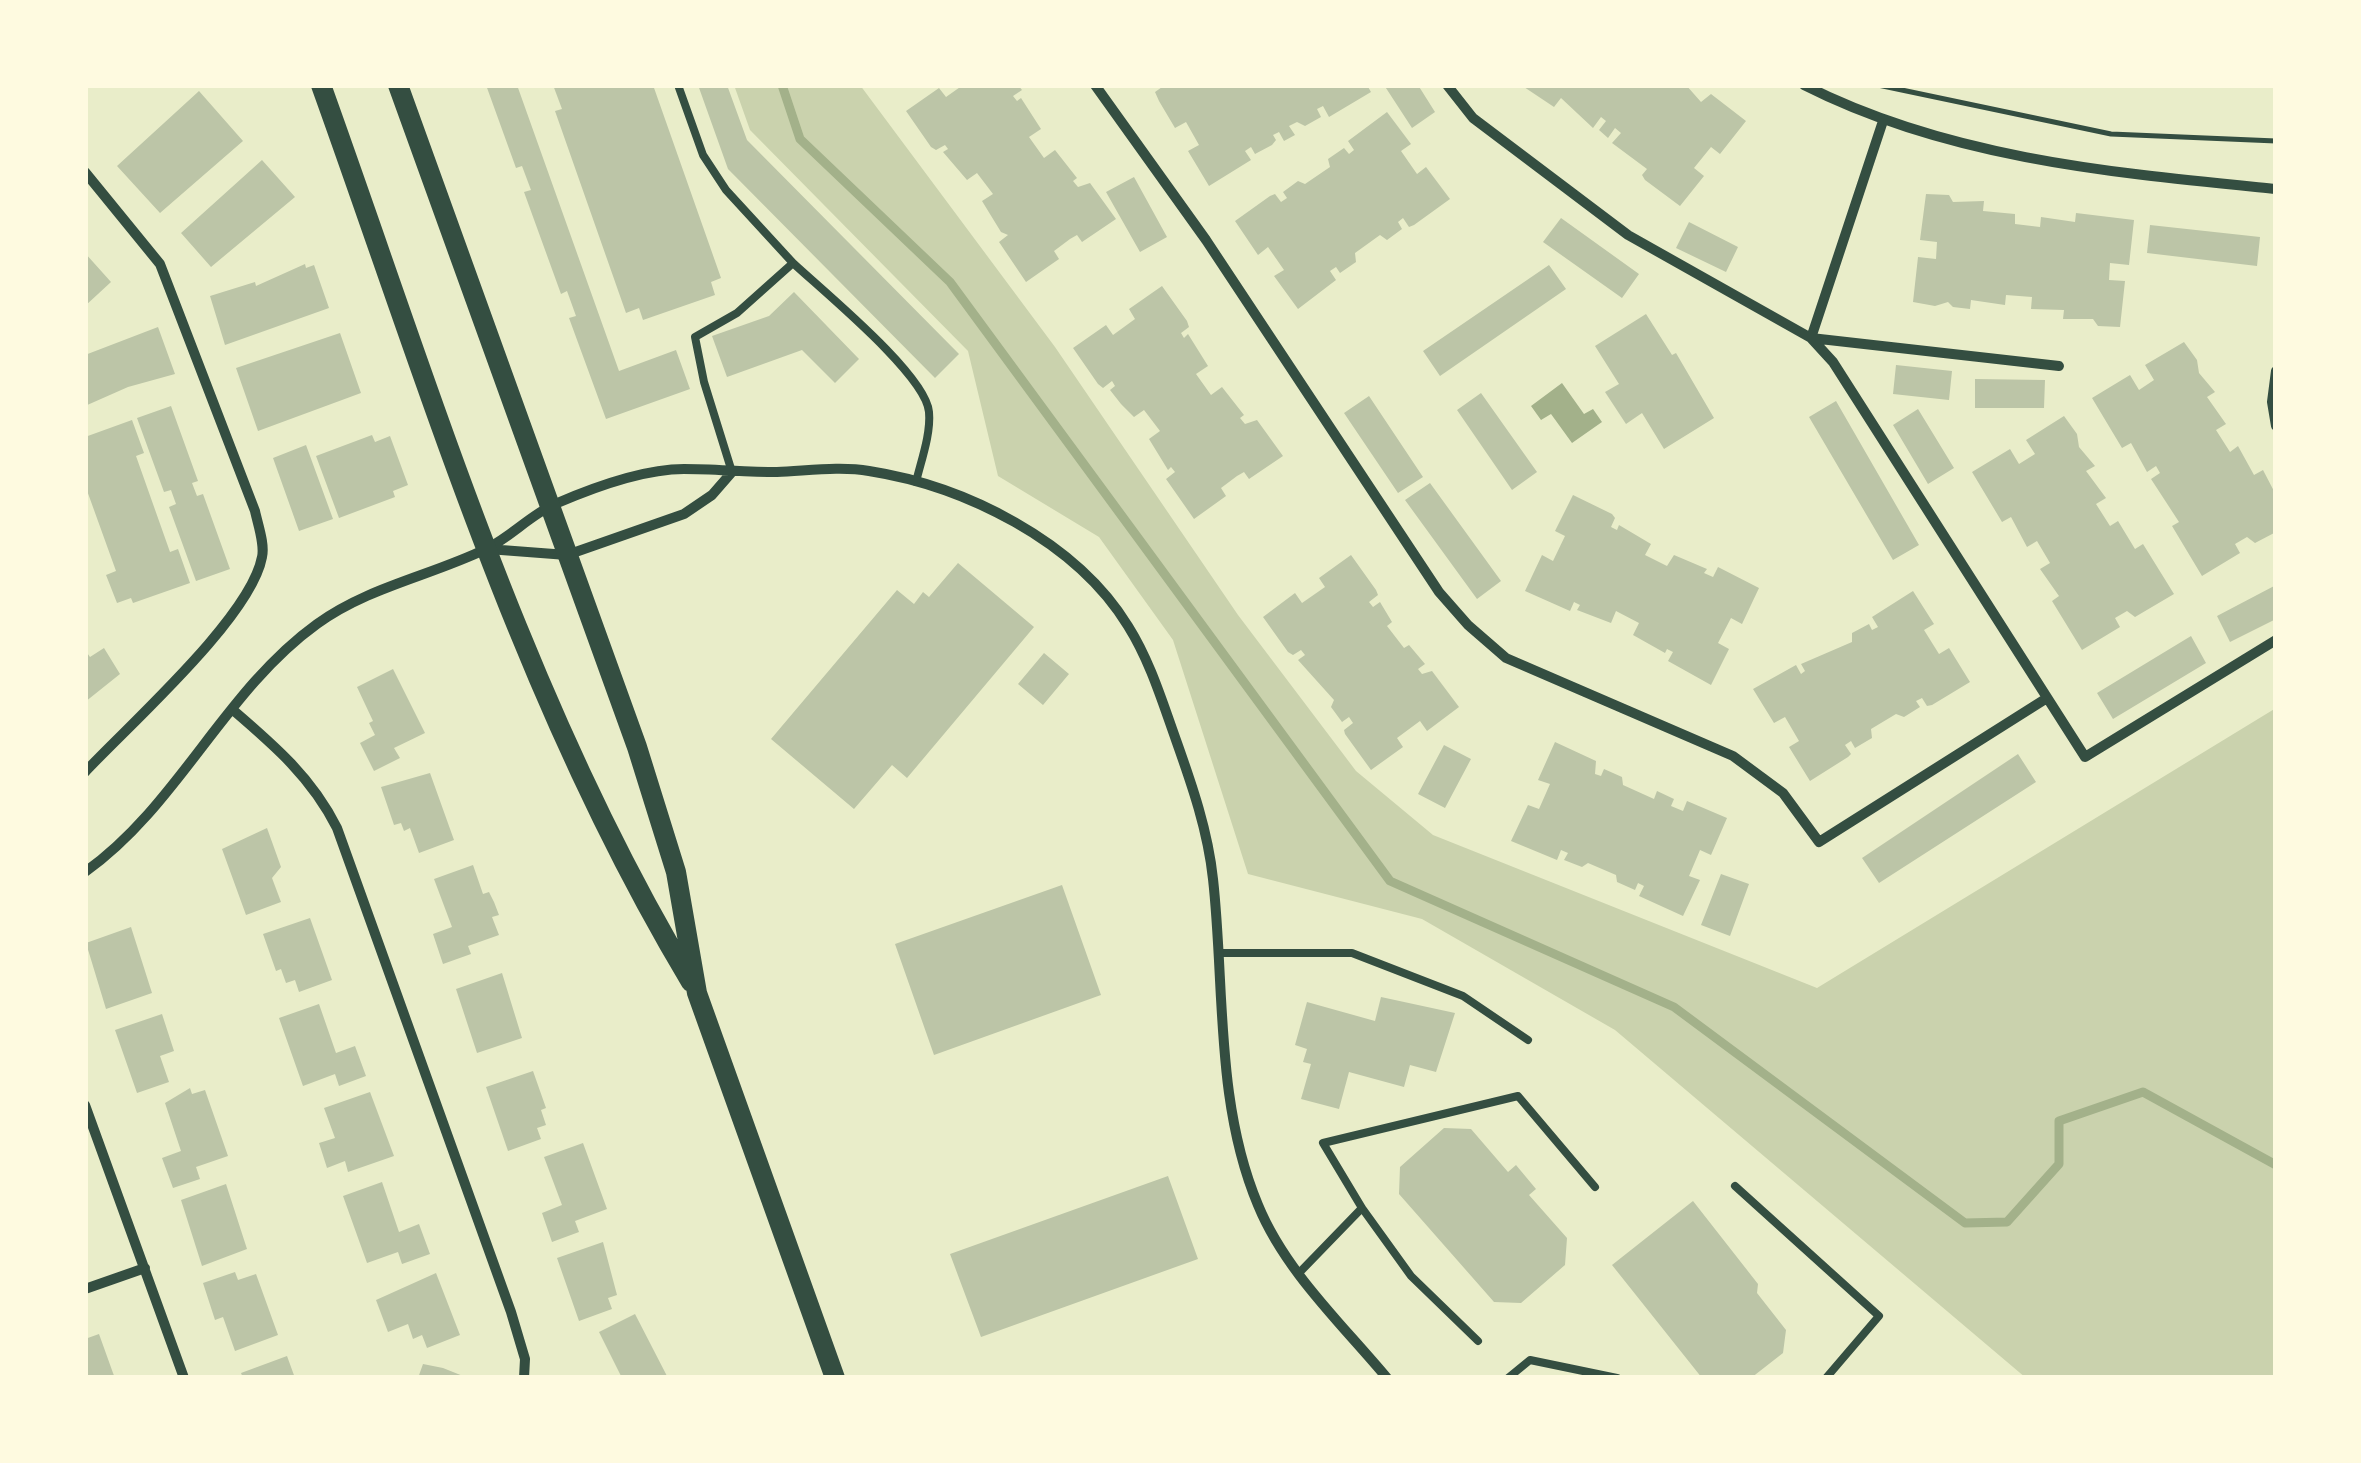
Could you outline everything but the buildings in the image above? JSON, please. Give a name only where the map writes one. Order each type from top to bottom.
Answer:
[{"type":"main road","points":[[321,85],[487,549],[598,816],[633,886],[697,992]]},
{"type":"main road","points":[[398,85],[550,506],[676,872],[697,992],[835,1378]]},
{"type":"street","points":[[1095,85],[1206,240],[1439,592],[1506,658],[1733,756],[1784,793],[1819,842],[2046,698]]},
{"type":"street","points":[[1447,85],[1474,118],[1628,236],[1811,338],[1833,362],[2086,756],[2276,640]]},
{"type":"street","points":[[1804,85],[1883,121],[1949,142],[2036,160],[2276,189]]},
{"type":"street","points":[[1811,338],[1883,121]]},
{"type":"street","points":[[85,172],[160,264],[256,511],[263,554],[254,580],[219,630],[85,772]]},
{"type":"street","points":[[1811,338],[2059,366]]},
{"type":"street","points":[[2276,371],[2272,402],[2276,426]]},
{"type":"street","points":[[85,872],[116,850],[147,818],[234,710],[315,625],[356,601],[487,549],[550,506],[679,468],[732,472],[865,470],[973,502],[1049,545],[1094,585],[1126,623],[1151,671],[1197,798],[1213,874],[1228,1088],[1240,1151],[1258,1207],[1298,1273],[1387,1378]]},
{"type":"street","points":[[487,549],[567,555],[684,514],[712,496],[732,472]]},
{"type":"street","points":[[234,710],[292,760],[322,797],[337,828],[511,1312],[525,1359],[524,1378]]},
{"type":"street","points":[[85,1106],[184,1378]]},
{"type":"street","points":[[85,1289],[145,1268]]},
{"type":"lane","points":[[678,85],[703,155],[726,190],[793,263],[883,347],[923,396],[930,410],[916,482]]},
{"type":"lane","points":[[732,472],[704,382],[695,337],[737,313],[793,263]]},
{"type":"lane","points":[[1218,953],[1352,953],[1463,996],[1528,1040]]},
{"type":"lane","points":[[1478,1341],[1412,1276],[1362,1208],[1323,1143],[1518,1096],[1594,1187]]},
{"type":"lane","points":[[1736,1186],[1879,1316],[1826,1378]]},
{"type":"lane","points":[[1298,1273],[1362,1208]]},
{"type":"lane","points":[[1508,1378],[1530,1360],[1616,1378]]},
{"type":"path","points":[[1878,85],[2110,134],[2276,141]]},
{"type":"shaded area","points":[[734,85],[860,85],[1055,347],[1238,615],[1356,771],[1433,835],[1817,988],[2276,708],[2276,1378],[2026,1378],[1615,1030],[1422,919],[1248,874],[1173,640],[1099,537],[998,476],[968,351],[750,130]]},
{"type":"shaded area","points":[[1562,383],[1584,414],[1593,409],[1602,422],[1572,443],[1551,414],[1541,420],[1531,406]]},
{"type":"waterway","points":[[782,85],[800,139],[950,282],[1390,881],[1674,1007],[1965,1223],[2007,1222],[2059,1164],[2059,1121],[2143,1092],[2276,1165]]}]
